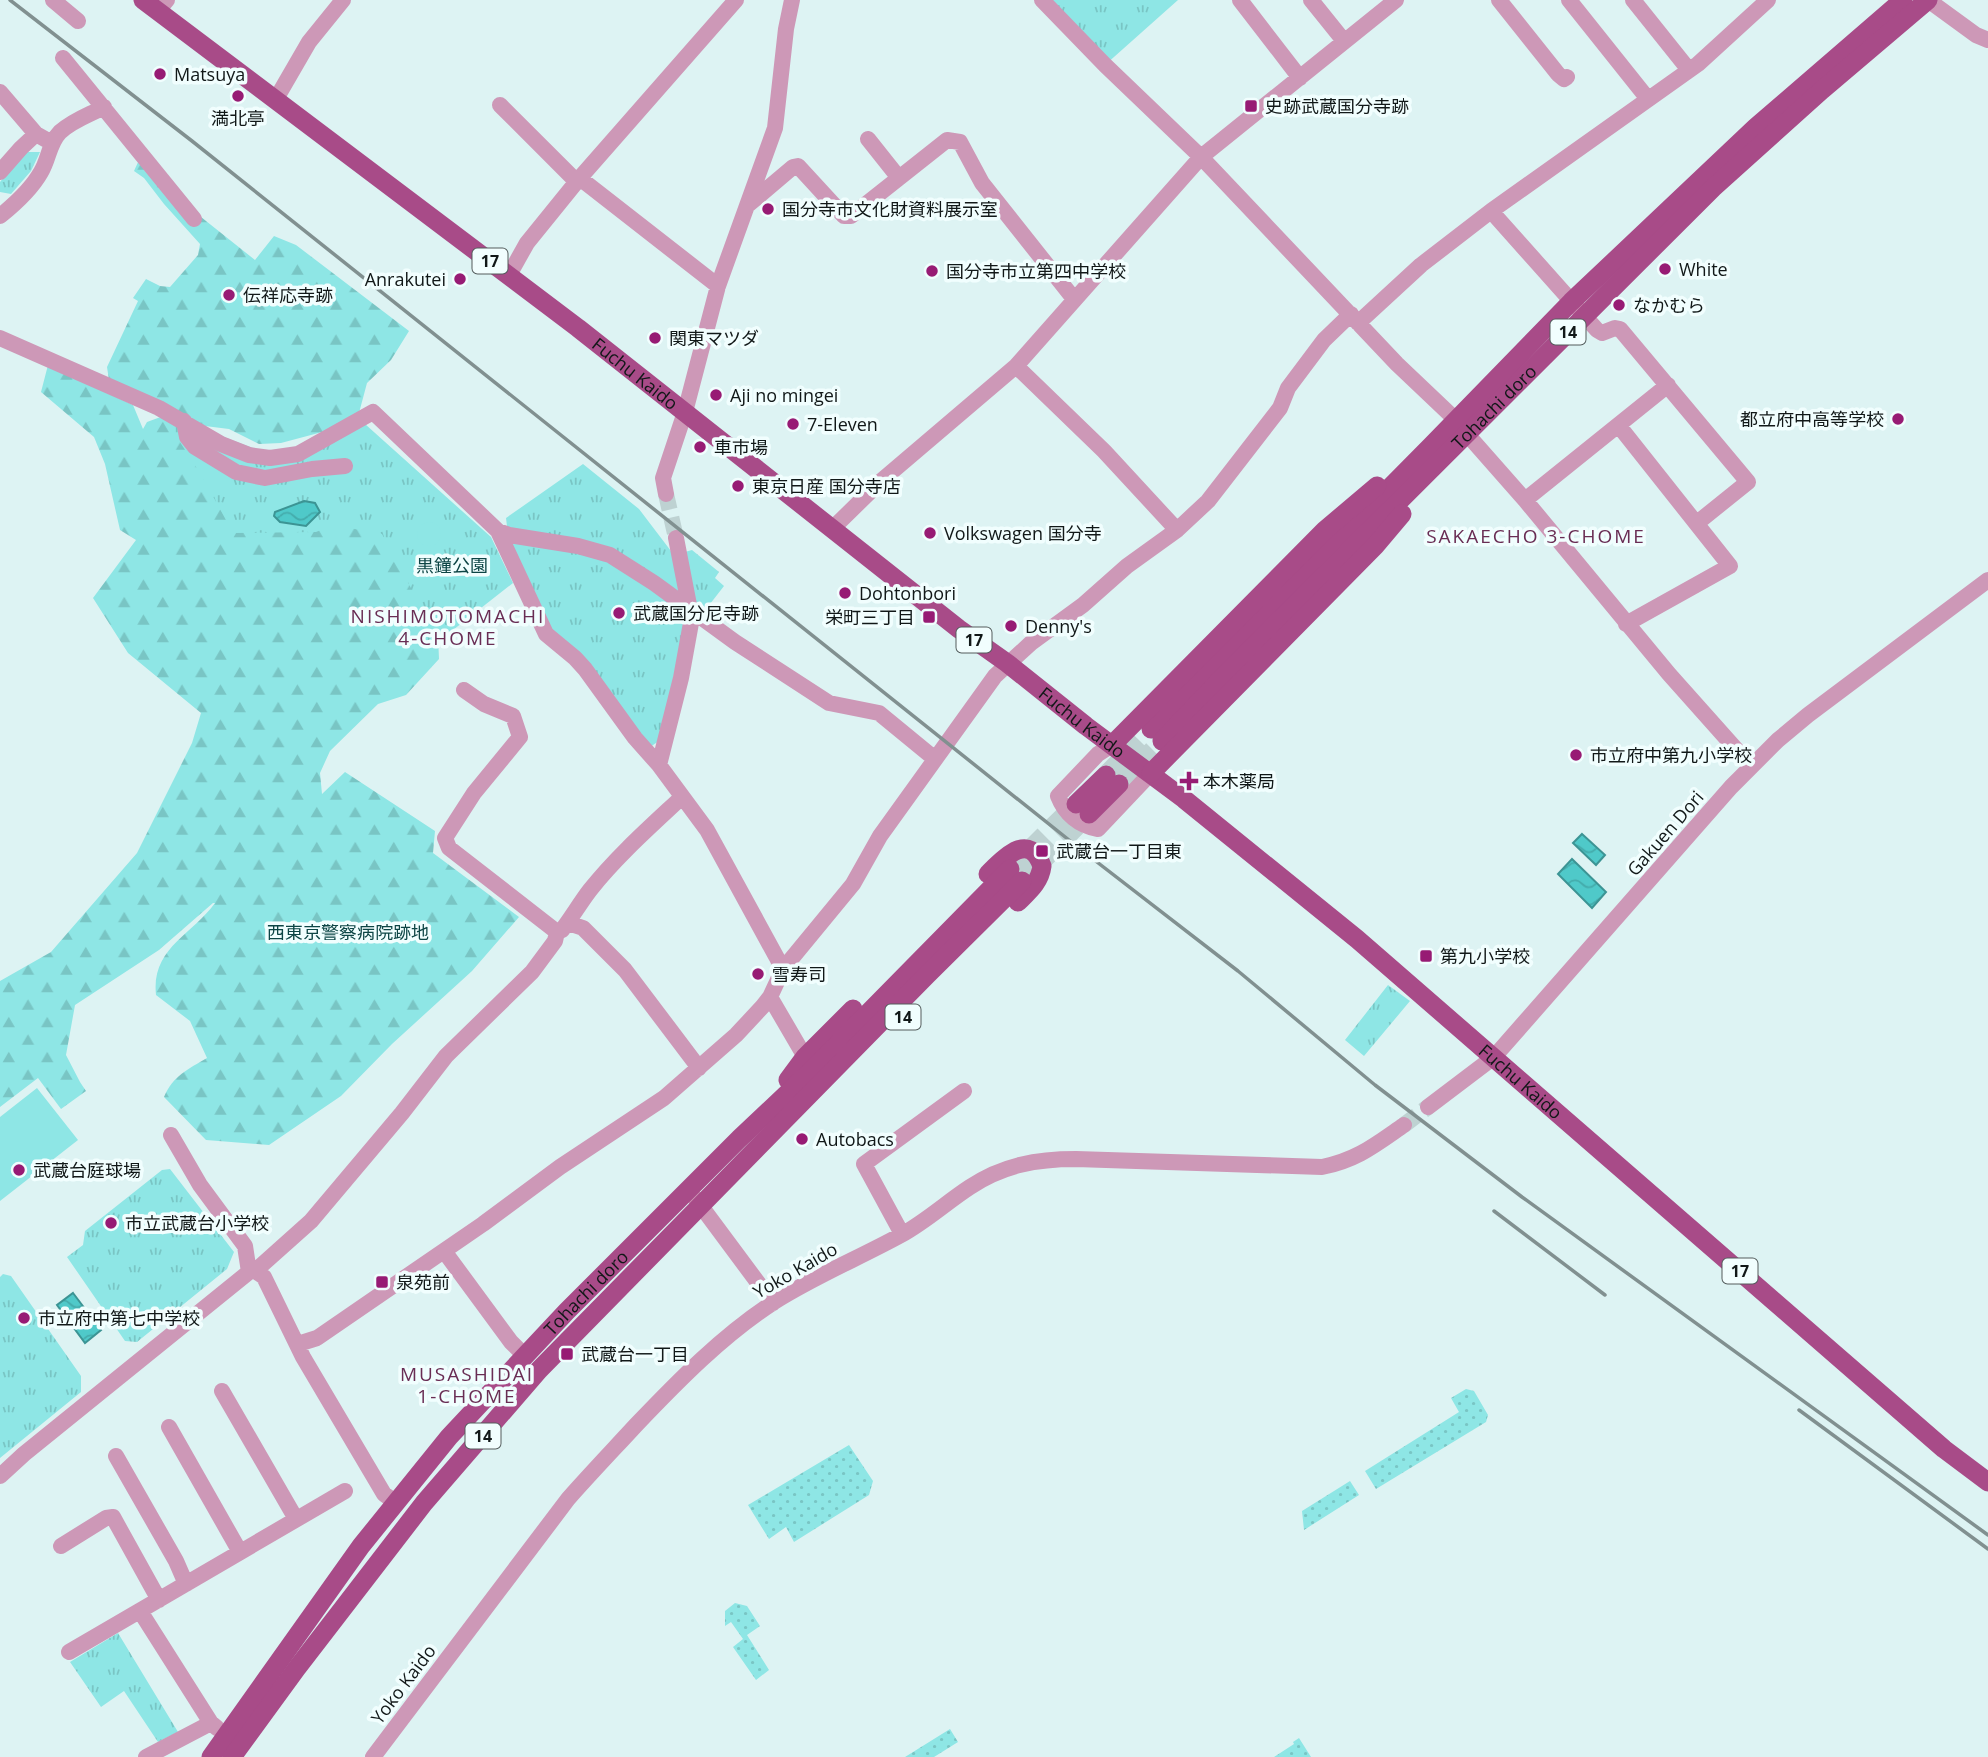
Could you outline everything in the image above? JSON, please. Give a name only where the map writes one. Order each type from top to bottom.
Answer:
[{"type":"main road","name":"Tohachi doro","points":[[1156,735],[1221,678],[1461,427],[1552,348],[1577,309],[1755,127],[1903,0]]},
{"type":"main road","name":"Tohachi doro","points":[[1461,427],[1484,391],[1928,0]]},
{"type":"main road","name":"Fuchu Kaido","points":[[156,4],[276,99],[509,275],[960,629],[1152,773],[1357,939],[1944,1449],[1988,1482]]},
{"type":"main road","points":[[1484,391],[1512,372],[1549,337],[1554,341],[1552,348]]},
{"type":"main road","name":"14","points":[[1112,745],[1325,530],[1371,491],[1438,451]]},
{"type":"main road","name":"14","points":[[1152,773],[1398,520],[1438,451]]},
{"type":"main road","points":[[1082,809],[1112,779]]},
{"type":"main road","name":"14","points":[[761,1118],[805,1057],[1007,855],[1020,849],[1035,854],[1042,866],[1036,884],[825,1096],[764,1142]]},
{"type":"main road","name":"Tohachi doro","points":[[211,1757],[300,1630],[395,1502],[449,1437],[688,1189],[1016,875],[927,975],[581,1327],[512,1402],[424,1503],[232,1757]]},
{"type":"main road","points":[[416,1476],[414,1485],[423,1490],[463,1445],[512,1402]]},
{"type":"main road","points":[[300,1630],[342,1586],[375,1541],[382,1539],[386,1542],[386,1553]]},
{"type":"street","points":[[53,0],[78,21]]},
{"type":"street","points":[[276,99],[309,42],[343,0]]},
{"type":"street","points":[[509,275],[527,243],[578,180],[736,0]]},
{"type":"street","points":[[666,494],[663,478],[685,412],[718,286],[775,128],[786,29],[792,0]]},
{"type":"street","points":[[1042,0],[1201,157],[1461,427],[1525,500],[1626,624],[1751,766]]},
{"type":"street","points":[[1240,0],[1300,78]]},
{"type":"street","points":[[1311,0],[1344,41]]},
{"type":"street","points":[[832,529],[881,481],[1016,366],[1201,157],[1396,0]]},
{"type":"street","points":[[1499,0],[1558,74],[1564,79],[1567,78]]},
{"type":"street","points":[[1569,0],[1648,99]]},
{"type":"street","points":[[1633,0],[1689,70]]},
{"type":"street","points":[[298,1344],[317,1338],[560,1167],[664,1098],[736,1035],[770,997],[783,969],[853,884],[880,836],[995,676],[1031,643],[1083,605],[1209,501],[1280,408],[1288,388],[1324,340],[1355,319],[1491,211],[1689,70],[1768,0]]},
{"type":"street","points":[[1928,0],[1976,35],[1988,40]]},
{"type":"street","points":[[63,58],[194,219]]},
{"type":"street","points":[[0,92],[36,134],[52,143]]},
{"type":"street","points":[[500,105],[572,177],[586,183],[718,286]]},
{"type":"street","points":[[0,216],[14,205],[41,172],[52,143],[59,133],[76,119],[104,107]]},
{"type":"street","points":[[0,172],[36,134]]},
{"type":"street","points":[[868,139],[899,178]]},
{"type":"street","points":[[747,206],[793,167],[798,166],[844,215],[851,216],[947,140],[960,142],[982,183],[1074,299]]},
{"type":"street","points":[[1491,211],[1577,309],[1602,333],[1620,329],[1748,482],[1697,523]]},
{"type":"street","points":[[0,338],[159,408],[249,456],[270,458],[299,454],[373,412],[498,531],[546,634],[580,664],[707,830],[783,969]]},
{"type":"street","points":[[1016,366],[1104,452],[1177,530]]},
{"type":"street","points":[[1525,500],[1668,385]]},
{"type":"street","points":[[184,421],[187,437],[195,447],[236,472],[265,478],[345,466]]},
{"type":"street","points":[[1619,426],[1730,566],[1626,624]]},
{"type":"street","points":[[498,531],[610,555],[654,583],[735,642],[829,702],[879,713],[935,759]]},
{"type":"street","points":[[659,765],[681,678],[692,611],[676,538]]},
{"type":"street","name":"Gakuen Dori","points":[[1494,1057],[1751,766],[1808,715],[1988,580]]},
{"type":"street","points":[[464,690],[484,704],[513,716],[520,737],[474,793],[445,838],[449,848],[563,927],[583,928],[625,970],[699,1068]]},
{"type":"street","points":[[1112,745],[1098,754],[1058,796],[1063,808],[1085,827],[1098,829],[1152,773]]},
{"type":"street","points":[[0,1476],[23,1454],[252,1271],[310,1221],[446,1056],[532,972],[592,887],[622,854],[682,797]]},
{"type":"street","points":[[770,997],[805,1057]]},
{"type":"street","points":[[1428,1107],[1494,1057]]},
{"type":"street","points":[[902,1234],[864,1164],[964,1091]]},
{"type":"street","name":"Yoko Kaido","points":[[373,1757],[585,1479],[673,1385],[703,1357],[773,1303],[830,1270],[902,1234],[986,1177],[1029,1162],[1076,1158],[1321,1167],[1359,1155],[1404,1125]]},
{"type":"street","points":[[171,1135],[200,1185],[245,1246],[252,1271],[264,1277],[303,1357],[384,1493],[395,1502]]},
{"type":"street","points":[[688,1189],[773,1303]]},
{"type":"street","points":[[444,1251],[511,1342],[525,1356]]},
{"type":"street","points":[[222,1391],[296,1519]]},
{"type":"street","points":[[169,1427],[240,1552]]},
{"type":"street","points":[[116,1456],[176,1561],[186,1584]]},
{"type":"street","points":[[69,1652],[345,1490]]},
{"type":"street","points":[[61,1546],[106,1518],[113,1517],[159,1600]]},
{"type":"street","points":[[140,1611],[211,1723],[227,1735]]},
{"type":"street","points":[[145,1757],[211,1723]]},
{"type":"green space","points":[[1042,0],[1178,0],[1105,65]]},
{"type":"green space","points":[[24,152],[40,152],[31,171],[11,194],[0,192],[0,182]]},
{"type":"green space","points":[[139,160],[201,217],[255,260],[274,236],[296,245],[409,331],[391,360],[367,383],[359,413],[326,431],[281,443],[259,444],[229,429],[205,426],[109,380],[107,367],[138,301],[133,298],[146,279],[160,286],[170,287],[198,255],[200,244],[144,178],[134,171]]},
{"type":"green space","name":"西東京警察病院跡地","points":[[48,365],[133,405],[143,429],[147,422],[166,415],[366,491],[438,636],[439,659],[406,695],[378,704],[330,751],[320,773],[322,794],[345,772],[435,831],[433,853],[519,917],[472,971],[392,1044],[341,1096],[269,1145],[206,1140],[164,1097],[177,1078],[207,1058],[190,1021],[156,995],[156,979],[166,954],[215,903],[159,950],[75,1005],[66,1055],[86,1091],[61,1109],[38,1078],[0,1107],[0,981],[51,952],[137,853],[192,743],[201,713],[128,653],[93,598],[136,540],[120,530],[105,464],[94,437],[41,392]]},
{"type":"green space","name":"黒鐘公園","points":[[365,424],[491,537],[513,583],[439,641],[422,649],[412,590],[382,534],[333,525],[316,532],[233,533],[202,476],[174,433],[175,425],[272,463]]},
{"type":"green space","points":[[583,464],[639,509],[674,555],[692,550],[719,572],[715,578],[724,586],[703,613],[690,605],[659,741],[650,747],[551,631],[509,542],[506,518]]},
{"type":"green space","points":[[429,522],[440,529],[441,534],[434,545],[429,546],[418,539],[417,534],[424,523]]},
{"type":"green space","points":[[1388,985],[1410,1001],[1364,1056],[1345,1040]]},
{"type":"green space","name":"武蔵台庭球場","points":[[37,1088],[78,1140],[0,1201],[0,1117]]},
{"type":"green space","points":[[170,1169],[234,1252],[227,1269],[137,1342],[125,1341],[67,1257],[83,1245],[85,1231],[162,1170]]},
{"type":"green space","name":"市立府中第七中学校","points":[[3,1274],[11,1276],[81,1376],[81,1392],[0,1458],[0,1277]]},
{"type":"green space","points":[[1466,1389],[1474,1391],[1488,1415],[1486,1422],[1376,1489],[1365,1471],[1459,1412],[1451,1398]]},
{"type":"green space","points":[[849,1445],[873,1481],[869,1495],[794,1542],[786,1527],[769,1539],[748,1505]]},
{"type":"green space","points":[[1350,1481],[1359,1495],[1304,1530],[1302,1511]]},
{"type":"green space","points":[[735,1603],[747,1606],[760,1626],[747,1635],[769,1670],[756,1680],[733,1647],[743,1639],[731,1622],[725,1626],[725,1611]]},
{"type":"green space","points":[[118,1633],[178,1732],[158,1742],[124,1691],[101,1707],[70,1662]]},
{"type":"green space","points":[[950,1729],[958,1742],[934,1757],[905,1757]]},
{"type":"green space","points":[[1299,1738],[1311,1757],[1274,1757],[1294,1744]]},
{"type":"water","points":[[304,501],[315,503],[320,512],[306,526],[280,522],[274,516],[275,512]]},
{"type":"water","points":[[1582,834],[1605,855],[1596,865],[1573,843]]},
{"type":"water","points":[[1572,859],[1606,892],[1592,908],[1558,874]]},
{"type":"water","points":[[73,1293],[101,1330],[85,1343],[57,1305]]},
{"type":"tunnel","points":[[666,494],[676,538]]},
{"type":"tunnel","points":[[1106,775],[1151,729]]},
{"type":"tunnel","points":[[1119,784],[1162,741]]},
{"type":"tunnel","points":[[1010,869],[1076,804]]},
{"type":"tunnel","points":[[1022,881],[1089,814]]},
{"type":"tunnel","points":[[1404,1125],[1428,1107]]},
{"type":"railway","points":[[10,0],[192,141],[1084,852],[1238,971],[1375,1085],[1522,1197],[1988,1535]]},
{"type":"railway","points":[[1494,1211],[1605,1295]]},
{"type":"railway","points":[[1799,1410],[1988,1549]]},
{"type":"place","name":"Matsuya","points":[[160,74]]},
{"type":"place","name":"満北亭","points":[[238,96]]},
{"type":"place","name":"史跡武蔵国分寺跡","points":[[1251,106]]},
{"type":"place","name":"国分寺市文化財資料展示室","points":[[768,209]]},
{"type":"place","name":"White","points":[[1665,269]]},
{"type":"place","name":"国分寺市立第四中学校","points":[[932,271]]},
{"type":"place","name":"Anrakutei","points":[[460,279]]},
{"type":"place","name":"伝祥応寺跡","points":[[229,295]]},
{"type":"place","name":"なかむら","points":[[1619,305]]},
{"type":"place","name":"関東マツダ","points":[[655,338]]},
{"type":"place","name":"Aji no mingei","points":[[716,395]]},
{"type":"place","name":"都立府中高等学校","points":[[1898,419]]},
{"type":"place","name":"7-Eleven","points":[[793,424]]},
{"type":"place","name":"車市場","points":[[700,447]]},
{"type":"place","name":"東京日産 国分寺店","points":[[738,486]]},
{"type":"place","name":"Volkswagen 国分寺","points":[[930,533]]},
{"type":"place","name":"Dohtonbori","points":[[845,593]]},
{"type":"place","name":"武蔵国分尼寺跡","points":[[619,613]]},
{"type":"place","name":"栄町三丁目","points":[[929,617]]},
{"type":"place","name":"Denny's","points":[[1011,626]]},
{"type":"place","name":"市立府中第九小学校","points":[[1576,755]]},
{"type":"place","name":"本木薬局","points":[[1189,781]]},
{"type":"place","name":"武蔵台一丁目東","points":[[1042,851]]},
{"type":"place","name":"第九小学校","points":[[1426,956]]},
{"type":"place","name":"雪寿司","points":[[758,974]]},
{"type":"place","name":"Autobacs","points":[[802,1139]]},
{"type":"place","name":"武蔵台庭球場","points":[[19,1170]]},
{"type":"place","name":"市立武蔵台小学校","points":[[111,1223]]},
{"type":"place","name":"泉苑前","points":[[382,1282]]},
{"type":"place","name":"市立府中第七中学校","points":[[24,1318]]},
{"type":"place","name":"武蔵台一丁目","points":[[567,1354]]},
{"type":"district","name":"SAKAECHO 3-CHOME","points":[[1536,536]]},
{"type":"district","name":"NISHIMOTOMACHI 4-CHOME","points":[[448,627]]},
{"type":"district","name":"MUSASHIDAI 1-CHOME","points":[[467,1385]]}]
